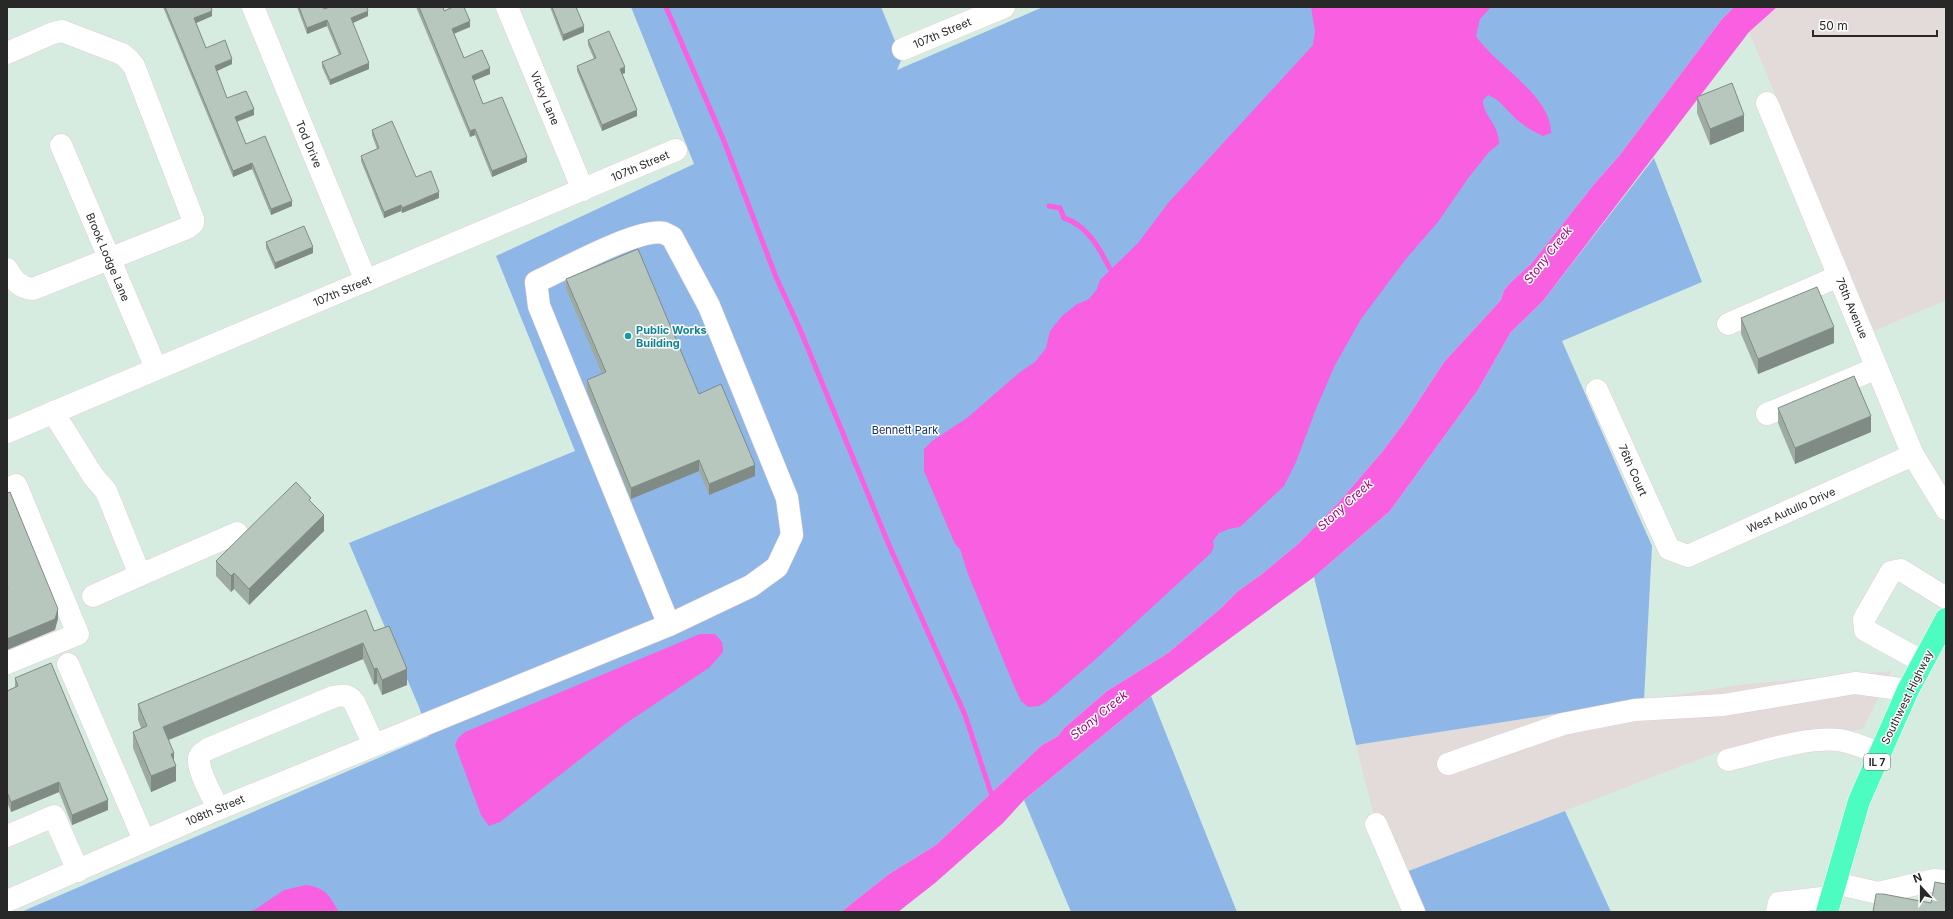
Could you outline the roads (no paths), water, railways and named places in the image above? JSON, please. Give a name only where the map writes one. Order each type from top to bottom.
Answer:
[{"type":"main road","name":"Southwest Highway","points":[[1831,897],[1859,801],[1908,690],[1946,619]]},
{"type":"street","name":"Tod Drive","points":[[253,7],[366,281]]},
{"type":"street","name":"Vicky Lane","points":[[507,7],[583,190]]},
{"type":"street","name":"107th Street","points":[[903,49],[1004,7]]},
{"type":"street","points":[[7,53],[53,33],[62,31],[122,54],[134,66],[194,219],[193,223],[187,228],[33,289],[19,285],[12,278],[7,269]]},
{"type":"street","name":"76th Avenue","points":[[1767,103],[1914,456],[1946,509]]},
{"type":"street","name":"Brook Lodge Lane","points":[[60,145],[156,368]]},
{"type":"street","name":"107th Street","points":[[7,432],[676,150]]},
{"type":"street","name":"108th Street","points":[[7,901],[218,809],[669,625],[752,586],[777,567],[792,535],[787,498],[709,306],[672,237],[663,233],[645,234],[618,244],[536,282],[539,306],[669,625]]},
{"type":"street","points":[[1728,324],[1839,276]]},
{"type":"street","points":[[1767,414],[1877,368]]},
{"type":"street","name":"76th Court","points":[[1597,390],[1669,549]]},
{"type":"street","points":[[53,412],[93,476],[106,491],[140,576]]},
{"type":"street","name":"West Autullo Drive","points":[[1669,549],[1688,556],[1914,456]]},
{"type":"street","points":[[7,489],[16,485],[78,634],[7,663]]},
{"type":"street","points":[[93,596],[237,533]]},
{"type":"street","points":[[1923,662],[1865,630],[1864,619],[1891,572],[1901,570],[1946,598]]},
{"type":"street","points":[[68,664],[144,840]]},
{"type":"street","points":[[1448,764],[1563,724],[1635,710],[1723,705],[1855,683],[1908,690]]},
{"type":"street","points":[[218,809],[201,770],[199,757],[202,753],[208,749],[333,697],[342,695],[349,696],[354,702],[374,745]]},
{"type":"street","points":[[1728,760],[1823,739],[1841,741],[1880,753]]},
{"type":"street","points":[[7,836],[54,816],[78,871]]},
{"type":"street","points":[[1376,824],[1414,912]]},
{"type":"street","points":[[1777,912],[1779,903],[1878,893],[1934,880],[1946,881]]},
{"type":"water","points":[[1311,7],[1491,7],[1480,19],[1476,36],[1485,47],[1533,94],[1549,119],[1551,133],[1543,136],[1530,130],[1495,99],[1488,95],[1483,100],[1486,111],[1494,125],[1499,144],[1489,152],[1469,177],[1438,222],[1405,260],[1361,319],[1334,367],[1296,462],[1284,486],[1240,527],[1219,533],[1213,541],[1214,546],[1211,553],[1097,658],[1047,701],[1039,706],[1028,707],[1021,701],[1014,686],[968,574],[960,549],[955,544],[924,471],[924,449],[932,441],[967,418],[1020,372],[1035,362],[1046,348],[1050,331],[1062,316],[1077,304],[1089,299],[1097,289],[1100,280],[1138,243],[1169,202],[1313,45],[1315,31]]},
{"type":"water","name":"Stony Creek","points":[[1734,7],[1777,7],[1749,32],[1543,301],[1511,332],[1478,390],[1390,511],[1314,577],[1151,696],[1024,800],[1003,823],[935,883],[898,912],[841,912],[889,874],[936,845],[1042,745],[1058,736],[1064,728],[1107,691],[1168,653],[1220,609],[1238,591],[1262,574],[1298,544],[1339,502],[1382,452],[1406,420],[1444,362],[1501,300],[1504,290],[1531,264],[1595,183],[1619,156],[1722,19]]},
{"type":"water","points":[[700,634],[715,634],[722,642],[723,652],[710,667],[625,724],[500,822],[489,826],[481,815],[455,745],[458,738],[465,732]]},
{"type":"water","points":[[306,885],[323,890],[339,912],[248,912],[256,909],[284,890]]},
{"type":"waterway","points":[[666,7],[724,141],[776,277],[799,327],[889,545],[965,715],[991,793]]},
{"type":"waterway","points":[[1049,206],[1060,208],[1064,218],[1072,221],[1086,232],[1097,246],[1110,269]]},
{"type":"place","name":"Public Works Building","points":[[628,336]]},
{"type":"park label","name":"Bennett Park","points":[[905,430]]}]
